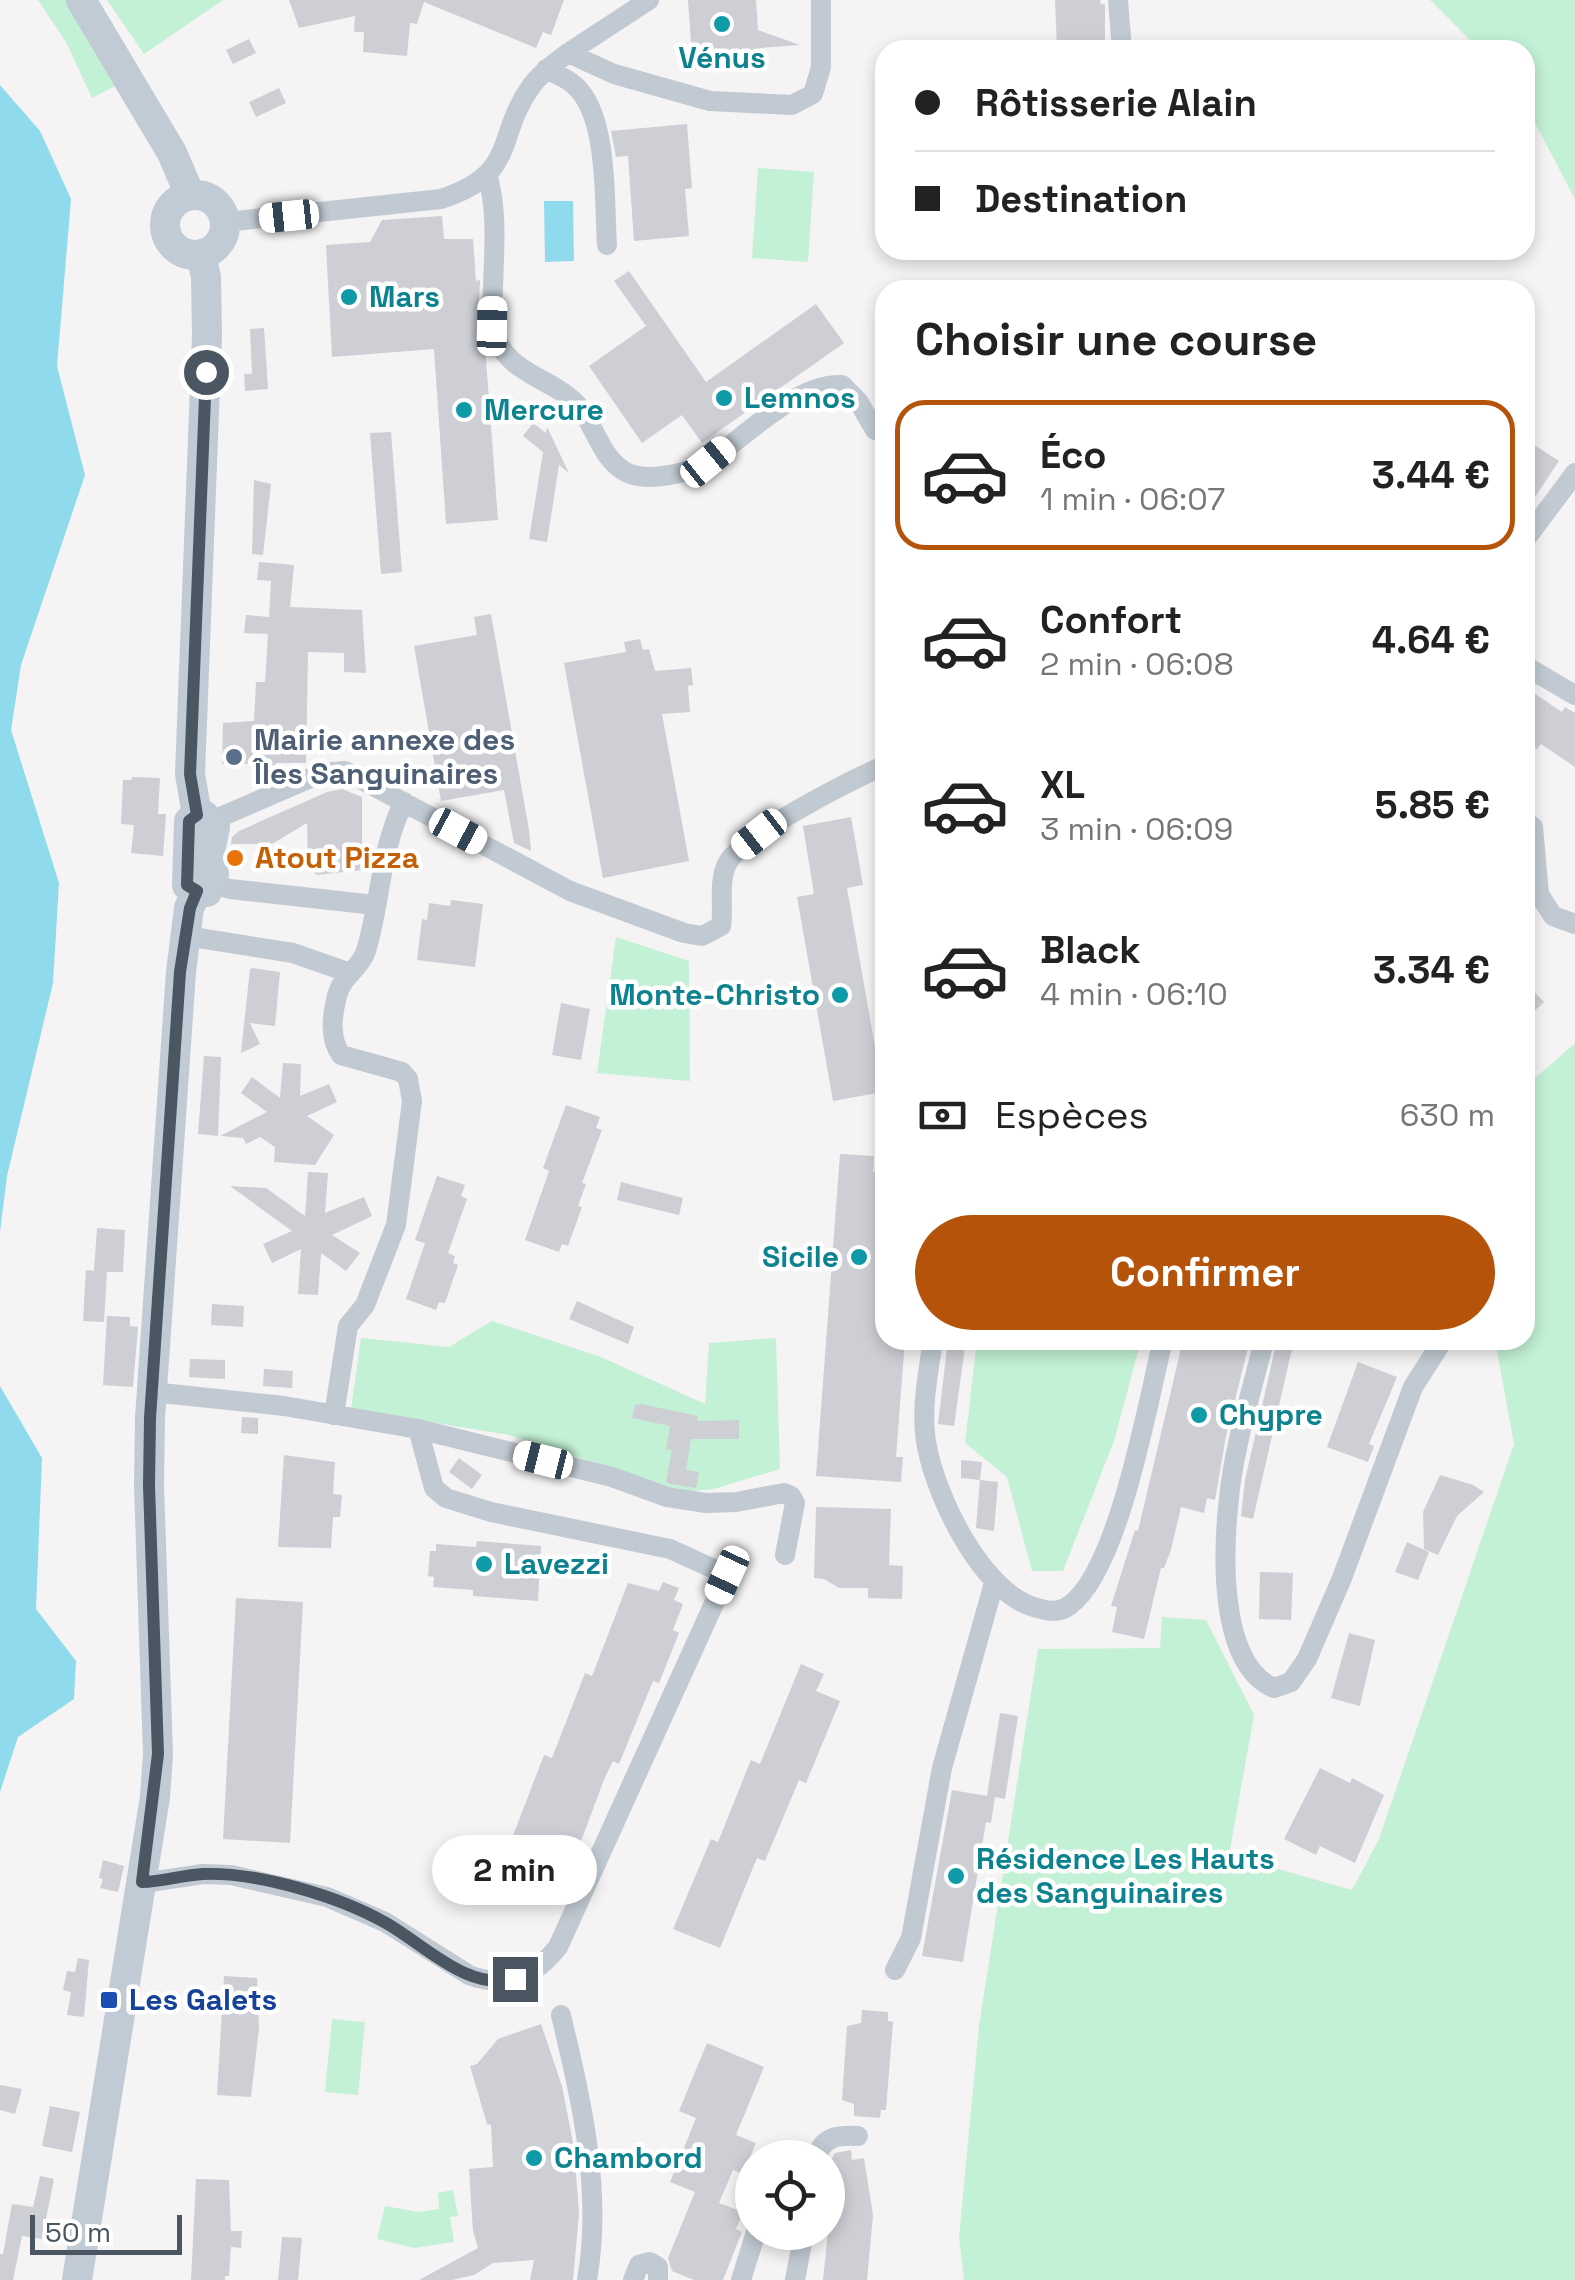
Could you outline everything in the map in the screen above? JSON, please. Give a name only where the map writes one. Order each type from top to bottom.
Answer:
[{"type":"main road","points":[[81,0],[172,152],[190,195]]},
{"type":"main road","points":[[190,195],[210,198],[218,204],[226,222],[217,247],[201,255],[192,256],[174,247],[165,230],[168,212],[181,198],[190,195]]},
{"type":"main road","points":[[77,2280],[142,1882],[158,1754],[149,1485],[152,1392],[180,972],[190,908],[205,887],[187,885],[189,821],[215,815],[190,774],[207,335],[206,277],[201,255]]},
{"type":"street","points":[[226,222],[441,199],[459,193],[487,174],[508,142],[531,86],[546,69],[649,0]]},
{"type":"street","points":[[568,53],[614,74],[693,97],[792,106],[813,94],[821,67],[821,0]]},
{"type":"street","points":[[1118,0],[1121,40]]},
{"type":"street","points":[[546,69],[575,85],[590,105],[598,132],[607,246]]},
{"type":"street","points":[[487,174],[493,194],[492,326],[497,337],[522,372],[559,391],[579,407],[607,454],[624,472],[651,476],[708,462],[758,423],[822,384],[842,385],[858,401],[875,430]]},
{"type":"street","points":[[1535,527],[1575,473]]},
{"type":"street","points":[[1535,672],[1575,695]]},
{"type":"street","points":[[215,815],[333,770],[345,771],[570,891],[702,936],[720,926],[725,867],[734,854],[759,834],[875,770]]},
{"type":"street","points":[[334,1415],[348,1326],[365,1305],[396,1226],[412,1101],[408,1079],[402,1072],[340,1055],[334,1046],[337,994],[366,952],[387,846],[404,802]]},
{"type":"street","points":[[1535,847],[1540,894],[1553,916],[1575,924]]},
{"type":"street","points":[[205,887],[375,905]]},
{"type":"street","points":[[186,936],[293,953],[350,973]]},
{"type":"street","points":[[932,1350],[926,1394],[926,1444],[944,1497],[962,1536],[994,1583],[1029,1607],[1049,1611],[1062,1610],[1073,1603],[1102,1560],[1120,1508],[1160,1350]]},
{"type":"street","points":[[1262,1350],[1229,1495],[1226,1534],[1230,1622],[1242,1660],[1259,1681],[1274,1688],[1291,1682],[1307,1659],[1342,1578],[1413,1388],[1438,1350]]},
{"type":"street","points":[[152,1392],[284,1406],[418,1429],[612,1477],[668,1497],[736,1502],[784,1493],[795,1503],[785,1555]]},
{"type":"street","points":[[142,1882],[194,1875],[251,1878],[327,1897],[385,1922],[484,1981],[508,1981],[544,1965],[558,1948],[727,1575],[670,1549],[492,1512],[446,1498],[434,1488],[418,1429]]},
{"type":"street","points":[[894,1970],[911,1938],[942,1768],[994,1583]]},
{"type":"street","points":[[561,2014],[585,2116],[591,2195],[587,2280]]},
{"type":"street","points":[[829,2140],[836,2135],[858,2136]]},
{"type":"street","points":[[741,2280],[750,2250]]},
{"type":"street","points":[[795,2280],[801,2250]]},
{"type":"street","points":[[633,2280],[639,2264],[650,2262],[658,2266],[658,2280]]},
{"type":"green space","points":[[38,0],[81,0],[119,84],[92,98],[66,42]]},
{"type":"green space","points":[[107,0],[223,0],[144,54]]},
{"type":"green space","points":[[1430,0],[1575,0],[1575,199],[1535,123],[1535,40],[1470,40]]},
{"type":"green space","points":[[758,168],[814,172],[808,262],[752,258]]},
{"type":"green space","points":[[616,937],[689,961],[690,1081],[597,1073]]},
{"type":"green space","points":[[1575,1043],[1575,2280],[964,2280],[959,2237],[979,2026],[1038,1649],[1160,1648],[1162,1617],[1206,1620],[1254,1715],[1229,1855],[1352,1890],[1379,1839],[1514,1444],[1497,1350],[1535,1350],[1535,1078]]},
{"type":"green space","points":[[492,1321],[601,1357],[705,1404],[709,1343],[776,1338],[780,1469],[714,1489],[693,1491],[665,1486],[509,1435],[351,1409],[361,1338],[449,1347]]},
{"type":"green space","points":[[976,1350],[1138,1350],[1114,1441],[1063,1571],[1032,1571],[1007,1477],[965,1443]]},
{"type":"green space","points":[[332,2019],[365,2022],[358,2095],[325,2092]]},
{"type":"green space","points":[[453,2190],[458,2216],[450,2217],[454,2242],[414,2248],[377,2239],[385,2206],[418,2212],[439,2209],[438,2193]]},
{"type":"water","points":[[0,85],[40,131],[71,199],[57,366],[85,475],[21,665],[11,730],[59,883],[53,983],[7,1176],[0,1232]]},
{"type":"water","points":[[544,201],[573,201],[574,261],[545,262]]},
{"type":"water","points":[[0,1386],[42,1458],[36,1609],[76,1661],[74,1699],[18,1737],[0,1792]]},
{"type":"building","points":[[289,0],[564,0],[551,35],[543,32],[536,48],[424,2],[417,24],[410,23],[407,56],[363,52],[364,32],[354,32],[355,16],[299,28]]},
{"type":"building","name":"Vénus","points":[[688,0],[756,0],[758,30],[800,45],[760,48],[756,52],[758,65],[693,70]]},
{"type":"building","points":[[1055,0],[1100,0],[1105,4],[1105,40],[1057,40]]},
{"type":"building","points":[[249,39],[256,53],[233,64],[226,50]]},
{"type":"building","points":[[279,88],[286,103],[256,117],[249,102]]},
{"type":"building","points":[[687,124],[692,188],[685,189],[689,236],[634,241],[628,156],[616,157],[611,131]]},
{"type":"building","points":[[442,216],[444,239],[473,239],[476,281],[480,280],[478,319],[485,346],[498,520],[446,524],[434,349],[332,357],[326,245],[370,242],[382,220]]},
{"type":"building","points":[[629,271],[706,382],[816,304],[844,343],[702,443],[682,415],[642,443],[589,366],[646,326],[614,281]]},
{"type":"building","points":[[264,328],[268,389],[245,391],[244,374],[252,374],[250,329]]},
{"type":"building","points":[[533,423],[546,433],[547,427],[569,473],[559,465],[547,542],[529,539],[543,452],[523,436]]},
{"type":"building","points":[[391,432],[402,572],[381,574],[370,433]]},
{"type":"building","points":[[1535,445],[1559,461],[1535,497]]},
{"type":"building","points":[[254,480],[271,484],[263,555],[252,554]]},
{"type":"building","points":[[259,562],[294,565],[290,607],[362,610],[366,673],[344,672],[344,653],[308,652],[306,763],[276,763],[276,771],[257,770],[257,764],[222,764],[223,723],[254,721],[256,682],[265,682],[268,634],[244,633],[246,615],[269,617],[271,581],[257,580]]},
{"type":"building","points":[[491,614],[531,851],[514,843],[504,790],[441,801],[414,646],[477,635],[474,617]]},
{"type":"building","points":[[640,639],[643,650],[649,649],[655,671],[691,668],[690,712],[662,714],[689,861],[603,878],[564,663],[626,652],[624,642]]},
{"type":"building","points":[[1535,694],[1562,712],[1565,707],[1575,713],[1575,767],[1541,744],[1537,749]]},
{"type":"building","points":[[160,778],[158,814],[166,814],[163,856],[131,853],[134,825],[121,824],[123,780]]},
{"type":"building","points":[[342,789],[362,797],[362,870],[317,875],[308,867],[307,823],[272,844],[231,844],[239,831]]},
{"type":"building","name":"Monte-Christo","points":[[851,817],[863,885],[847,888],[875,1047],[875,1093],[833,1101],[797,897],[814,894],[803,826]]},
{"type":"building","points":[[451,900],[483,904],[475,967],[417,960],[422,919],[427,920],[429,903],[450,906]]},
{"type":"building","points":[[250,969],[280,972],[275,1026],[250,1023],[260,1044],[241,1053]]},
{"type":"building","points":[[1535,993],[1544,1002],[1535,1011]]},
{"type":"building","points":[[561,1003],[590,1009],[581,1060],[552,1055]]},
{"type":"building","points":[[204,1056],[221,1057],[218,1136],[198,1134]]},
{"type":"building","points":[[283,1063],[301,1064],[300,1096],[329,1084],[337,1102],[307,1116],[334,1135],[315,1165],[274,1162],[275,1147],[260,1137],[246,1144],[243,1138],[220,1136],[267,1112],[241,1093],[252,1077],[280,1098]]},
{"type":"building","points":[[566,1105],[600,1117],[596,1128],[602,1130],[582,1183],[586,1184],[578,1206],[582,1207],[568,1246],[562,1244],[559,1252],[525,1240],[549,1171],[543,1168]]},
{"type":"building","name":"Sicile","points":[[840,1154],[874,1156],[875,1350],[904,1350],[896,1457],[903,1457],[901,1482],[816,1476]]},
{"type":"building","points":[[308,1172],[328,1173],[325,1213],[364,1197],[372,1216],[332,1235],[360,1253],[346,1271],[321,1253],[318,1295],[298,1294],[301,1249],[272,1263],[263,1244],[292,1231],[230,1186],[266,1188],[305,1216]]},
{"type":"building","points":[[437,1176],[465,1185],[461,1196],[467,1199],[448,1253],[455,1256],[453,1263],[458,1265],[445,1303],[439,1302],[436,1310],[406,1299],[425,1243],[415,1240]]},
{"type":"building","points":[[621,1182],[683,1198],[679,1215],[617,1200]]},
{"type":"building","points":[[97,1228],[125,1230],[123,1272],[107,1272],[104,1322],[83,1321],[86,1270],[94,1271]]},
{"type":"building","points":[[577,1301],[634,1327],[628,1344],[569,1319]]},
{"type":"building","points":[[212,1304],[244,1306],[243,1327],[211,1325]]},
{"type":"building","points":[[107,1316],[130,1317],[130,1326],[138,1327],[133,1387],[103,1385]]},
{"type":"building","points":[[947,1350],[965,1350],[954,1426],[938,1424]]},
{"type":"building","name":"Chypre","points":[[1181,1350],[1248,1350],[1215,1500],[1207,1498],[1204,1513],[1181,1507],[1144,1639],[1112,1632],[1117,1607],[1111,1606],[1135,1530],[1138,1531]]},
{"type":"building","points":[[1275,1350],[1292,1350],[1253,1519],[1241,1516],[1245,1480]]},
{"type":"building","points":[[190,1359],[225,1360],[225,1379],[189,1377]]},
{"type":"building","points":[[1358,1362],[1397,1377],[1369,1444],[1374,1446],[1368,1462],[1327,1447]]},
{"type":"building","points":[[264,1369],[293,1371],[292,1388],[263,1386]]},
{"type":"building","points":[[635,1405],[698,1416],[697,1421],[739,1420],[739,1439],[691,1439],[686,1470],[699,1472],[696,1488],[670,1484],[666,1482],[672,1450],[666,1449],[670,1426],[632,1418]]},
{"type":"building","points":[[242,1417],[258,1418],[258,1434],[241,1433]]},
{"type":"building","points":[[284,1455],[335,1462],[333,1494],[342,1495],[340,1517],[333,1517],[331,1548],[278,1547]]},
{"type":"building","points":[[459,1458],[482,1475],[472,1489],[449,1472]]},
{"type":"building","points":[[961,1460],[982,1462],[980,1480],[961,1478]]},
{"type":"building","points":[[1440,1475],[1484,1492],[1457,1516],[1438,1555],[1424,1549],[1423,1512]]},
{"type":"building","points":[[980,1480],[998,1482],[994,1531],[976,1528]]},
{"type":"building","points":[[816,1507],[891,1509],[889,1565],[903,1566],[902,1599],[868,1598],[868,1588],[839,1588],[814,1578]]},
{"type":"building","name":"Lavezzi","points":[[477,1541],[541,1546],[538,1601],[473,1596],[473,1590],[433,1587],[434,1577],[428,1576],[430,1551],[436,1551],[436,1544],[476,1547]]},
{"type":"building","points":[[1407,1542],[1429,1552],[1418,1580],[1395,1572]]},
{"type":"building","points":[[1260,1572],[1293,1573],[1291,1620],[1259,1619]]},
{"type":"building","points":[[663,1582],[679,1588],[674,1600],[683,1604],[673,1630],[679,1633],[659,1683],[653,1681],[619,1764],[613,1761],[605,1777],[580,1844],[573,1842],[564,1867],[509,1846],[544,1755],[552,1758],[585,1673],[592,1676],[628,1583],[659,1591]]},
{"type":"building","points":[[236,1598],[303,1602],[290,1843],[223,1839]]},
{"type":"building","points":[[1349,1633],[1375,1640],[1360,1706],[1331,1698]]},
{"type":"building","points":[[801,1664],[824,1674],[816,1691],[840,1701],[806,1783],[799,1780],[765,1861],[757,1858],[720,1948],[673,1929],[711,1839],[718,1842],[751,1760],[760,1764]]},
{"type":"building","name":"Résidence Les Hauts des Sanguinaires","points":[[1000,1713],[1018,1716],[1005,1799],[995,1797],[991,1823],[986,1822],[963,1962],[922,1956],[952,1790],[987,1796]]},
{"type":"building","points":[[1320,1768],[1350,1783],[1352,1778],[1384,1795],[1355,1863],[1320,1846],[1316,1855],[1284,1839]]},
{"type":"building","points":[[103,1860],[124,1866],[118,1892],[100,1888]]},
{"type":"building","points":[[78,1958],[89,1960],[84,2017],[67,2015],[71,1992],[63,1990],[67,1971],[75,1972]]},
{"type":"building","points":[[224,1976],[257,1978],[259,2028],[251,2097],[217,2095]]},
{"type":"building","points":[[862,2010],[888,2012],[888,2021],[893,2022],[886,2110],[881,2110],[880,2118],[854,2116],[854,2104],[842,2100],[847,2026],[861,2023]]},
{"type":"building","name":"Chambord","points":[[541,2024],[562,2086],[574,2148],[579,2213],[573,2280],[530,2280],[534,2260],[493,2263],[474,2275],[452,2280],[419,2280],[478,2248],[473,2231],[469,2169],[493,2167],[491,2125],[487,2124],[470,2066],[477,2064],[498,2039]]},
{"type":"building","points":[[707,2043],[764,2067],[736,2135],[748,2140],[735,2140],[735,2171],[719,2203],[735,2209],[735,2250],[723,2280],[694,2280],[672,2271],[668,2258],[695,2192],[670,2182],[696,2118],[679,2111]]},
{"type":"building","points":[[0,2085],[22,2089],[15,2114],[0,2110]]},
{"type":"building","points":[[50,2106],[80,2112],[72,2152],[42,2146]]},
{"type":"building","points":[[851,2150],[852,2160],[864,2158],[873,2215],[867,2280],[823,2280],[826,2250],[845,2250],[845,2151]]},
{"type":"building","points":[[40,2176],[54,2179],[42,2239],[22,2236],[13,2280],[0,2280],[0,2254],[12,2204],[33,2207]]},
{"type":"building","points":[[196,2179],[229,2180],[231,2231],[242,2231],[241,2248],[231,2247],[229,2276],[225,2280],[191,2280]]},
{"type":"building","points":[[282,2237],[302,2238],[298,2280],[278,2280]]},
{"type":"place","name":"Vénus","points":[[722,24]]},
{"type":"place","name":"Mars","points":[[349,297]]},
{"type":"place","name":"Lemnos","points":[[724,398]]},
{"type":"place","name":"Mercure","points":[[464,410]]},
{"type":"place","name":"Mairie annexe des Îles Sanguinaires","points":[[234,757]]},
{"type":"place","name":"Atout Pizza","points":[[235,858]]},
{"type":"place","name":"Monte-Christo","points":[[840,995]]},
{"type":"place","name":"Sicile","points":[[859,1257]]},
{"type":"place","name":"Chypre","points":[[1199,1415]]},
{"type":"place","name":"Lavezzi","points":[[484,1564]]},
{"type":"place","name":"Résidence Les Hauts des Sanguinaires","points":[[956,1876]]},
{"type":"place","name":"Les Galets","points":[[109,2000]]},
{"type":"place","name":"Chambord","points":[[534,2158]]},
{"type":"route","points":[[206,372],[190,774],[197,815],[189,821],[185,874],[187,885],[197,891],[190,908],[180,972],[150,1418],[158,1754],[142,1882],[202,1874],[231,1875],[327,1897],[385,1922],[469,1975],[499,1983],[515,1979]]}]
